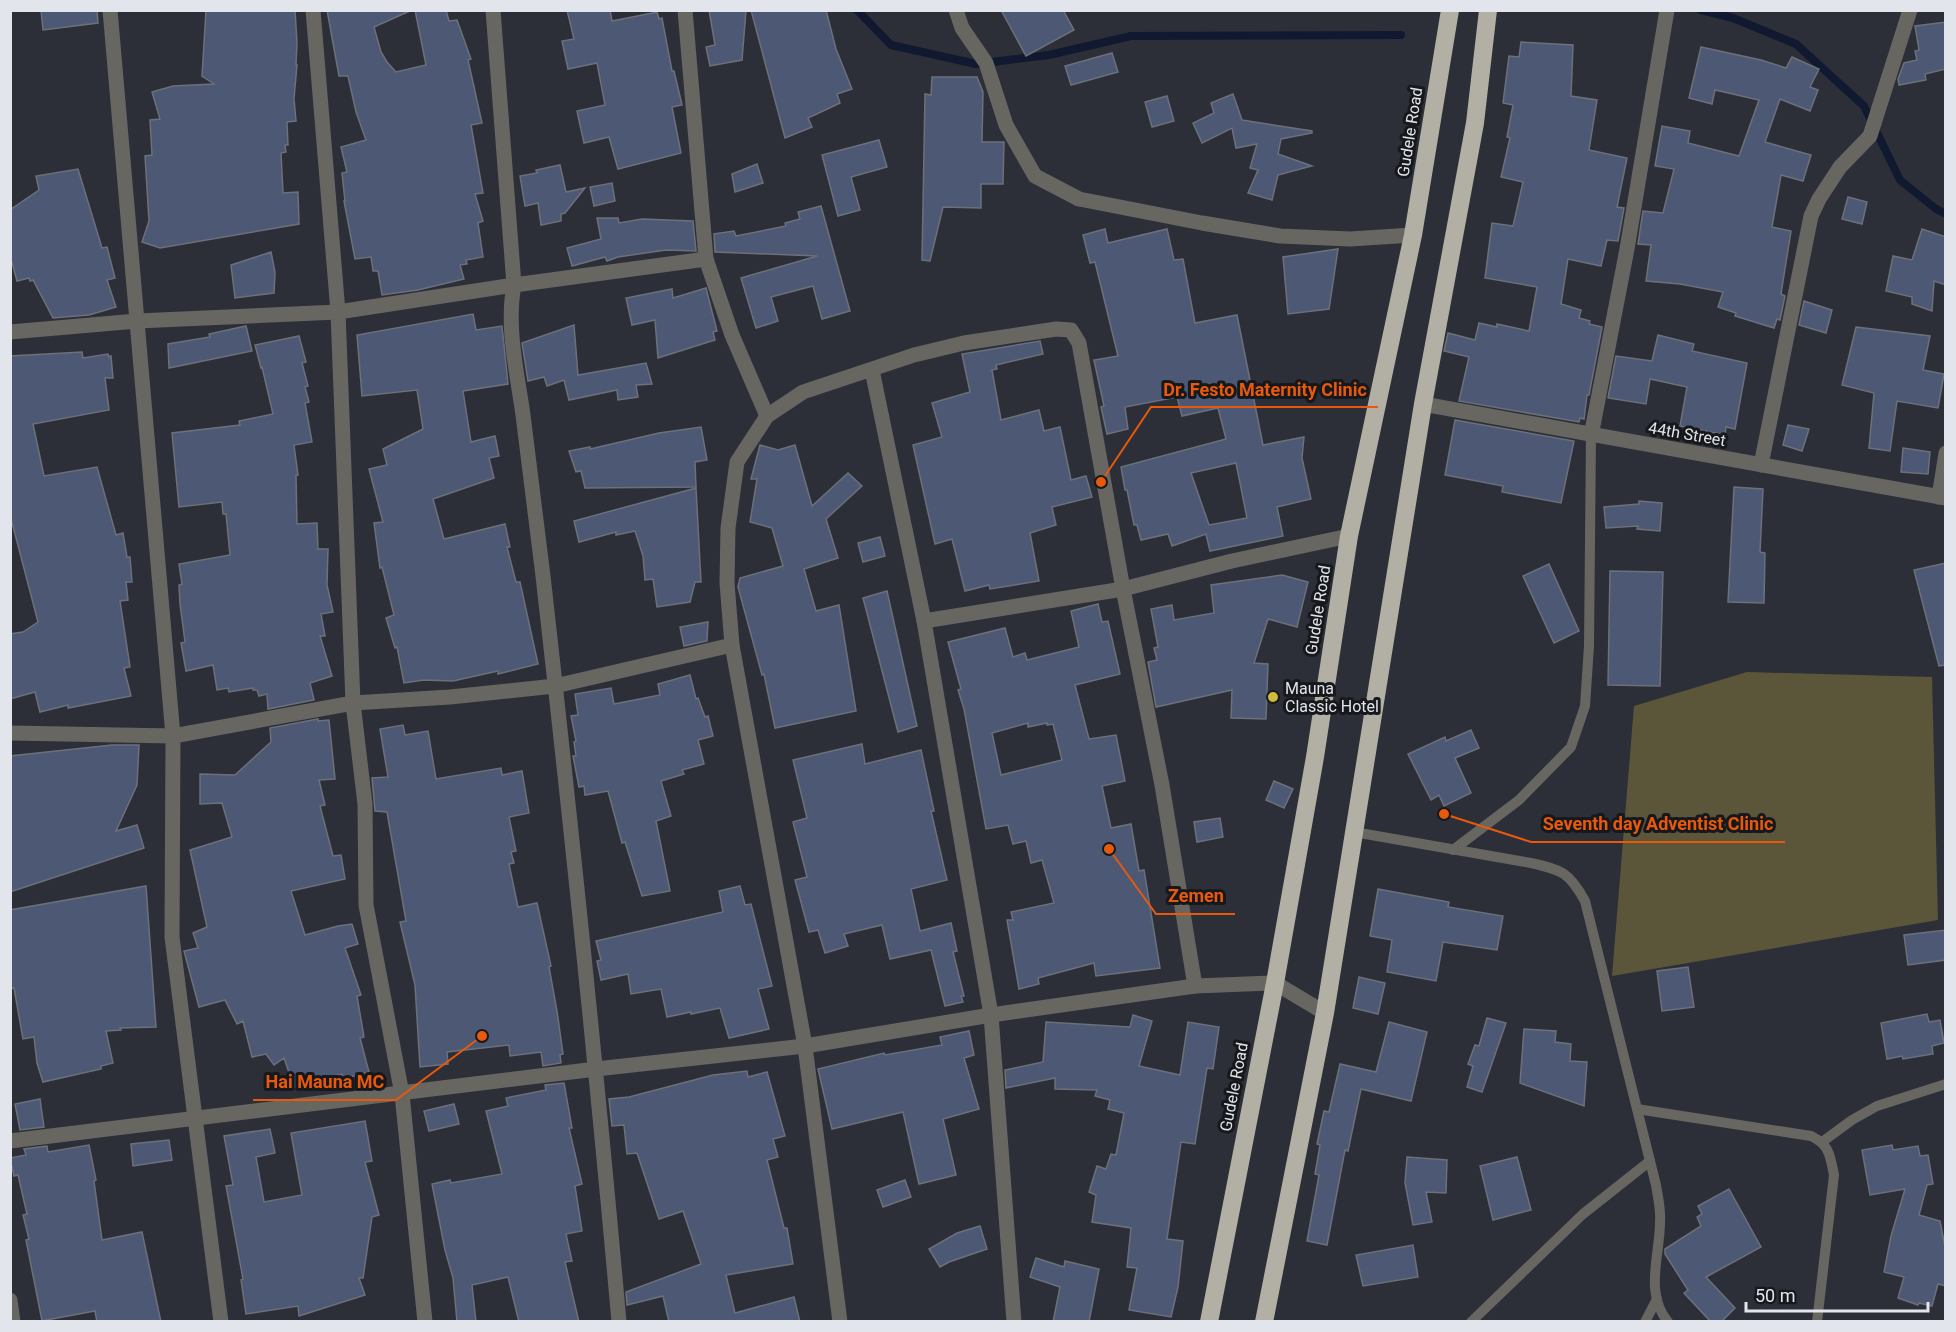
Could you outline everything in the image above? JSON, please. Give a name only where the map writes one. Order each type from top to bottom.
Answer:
[{"type":"highway","name":"Gudele Road","points":[[1209,1322],[1275,983],[1315,757],[1349,536],[1413,235],[1450,10]]},
{"type":"highway","points":[[1264,1322],[1325,1013],[1424,404],[1475,123],[1488,10]]},
{"type":"street","points":[[110,10],[173,736],[172,937],[220,1322]]},
{"type":"street","points":[[314,10],[338,312],[353,703],[365,804],[366,905],[402,1094],[425,1322]]},
{"type":"street","points":[[493,10],[514,285],[510,304],[512,333],[532,480],[555,686],[596,1068],[619,1322]]},
{"type":"street","points":[[685,10],[706,259],[732,335],[766,416]]},
{"type":"street","points":[[956,10],[962,28],[986,63],[1006,125],[1035,176],[1079,199],[1280,236],[1350,239],[1413,235]]},
{"type":"street","points":[[1591,436],[1627,249],[1667,10]]},
{"type":"street","points":[[1761,465],[1811,216],[1840,167],[1870,136],[1910,10]]},
{"type":"street","points":[[10,332],[137,321],[338,312],[706,259]]},
{"type":"street","points":[[840,1322],[805,1046],[732,645],[727,583],[728,528],[737,462],[766,416],[803,392],[914,355],[964,343],[1056,329],[1071,330],[1079,342],[1123,589],[1162,785],[1195,986]]},
{"type":"street","points":[[872,370],[924,621],[990,1015],[1014,1322]]},
{"type":"street","name":"44th Street","points":[[1424,404],[1942,498]]},
{"type":"street","points":[[1942,498],[1946,453]]},
{"type":"street","points":[[924,621],[1123,589],[1232,561],[1349,536]]},
{"type":"street","points":[[10,733],[173,736],[353,703],[450,697],[555,686],[732,645]]},
{"type":"street","points":[[10,1141],[402,1094],[596,1068],[805,1046],[990,1015],[1195,986],[1275,983],[1325,1013]]},
{"type":"street","points":[[10,1300],[13,1322]]},
{"type":"lane","points":[[1453,850],[1519,800],[1571,747],[1585,706],[1589,646],[1591,436]]},
{"type":"lane","points":[[1354,832],[1557,869],[1574,881],[1585,901],[1660,1207],[1654,1280],[1657,1299],[1668,1322]]},
{"type":"lane","points":[[1822,1142],[1852,1120],[1877,1106],[1946,1084]]},
{"type":"lane","points":[[1637,1109],[1811,1136],[1822,1142],[1830,1154],[1834,1175],[1817,1322]]},
{"type":"lane","points":[[1471,1322],[1583,1214],[1650,1161]]},
{"type":"lane","points":[[1645,1322],[1657,1299]]},
{"type":"shaded area","points":[[1747,672],[1932,677],[1938,920],[1612,976],[1634,706]]},
{"type":"building","points":[[41,10],[97,10],[98,23],[43,30]]},
{"type":"building","points":[[206,10],[295,10],[297,65],[294,99],[296,121],[287,122],[288,145],[285,145],[286,152],[281,153],[283,193],[298,192],[299,224],[160,248],[142,242],[149,221],[145,156],[152,155],[150,120],[160,119],[152,92],[173,86],[214,84],[202,76]]},
{"type":"building","points":[[327,10],[412,10],[374,27],[381,52],[396,72],[426,65],[415,10],[446,10],[449,21],[457,20],[471,59],[468,60],[482,123],[471,125],[483,193],[475,194],[483,221],[478,223],[483,257],[466,260],[467,264],[460,265],[464,279],[418,290],[382,295],[378,271],[373,271],[371,257],[355,259],[344,201],[342,173],[347,172],[341,147],[366,140],[356,112],[348,76],[339,76]]},
{"type":"building","points":[[567,10],[610,10],[612,21],[657,12],[659,19],[662,18],[672,71],[674,71],[682,105],[672,107],[681,153],[618,169],[609,137],[584,143],[577,111],[605,105],[597,63],[568,69],[562,41],[574,39]]},
{"type":"building","points":[[709,10],[746,10],[742,60],[710,66],[706,47],[715,45]]},
{"type":"building","points":[[751,10],[826,10],[836,49],[852,89],[837,94],[840,103],[808,118],[812,127],[785,138]]},
{"type":"building","points":[[1001,10],[1063,10],[1074,30],[1026,56]]},
{"type":"building","points":[[1946,22],[1946,69],[1925,74],[1926,80],[1899,85],[1898,79],[1904,63],[1917,60],[1915,51],[1919,50],[1915,26]]},
{"type":"building","points":[[1521,42],[1573,45],[1571,96],[1597,100],[1589,150],[1627,158],[1617,207],[1624,208],[1618,241],[1607,240],[1601,266],[1568,259],[1561,304],[1581,310],[1579,318],[1590,321],[1589,324],[1602,327],[1584,419],[1580,418],[1579,422],[1459,401],[1469,357],[1444,351],[1448,333],[1475,340],[1479,323],[1497,327],[1497,324],[1529,331],[1537,287],[1485,278],[1492,223],[1513,226],[1523,182],[1501,177],[1510,138],[1507,137],[1513,105],[1503,103],[1509,56],[1519,57]]},
{"type":"building","points":[[1701,47],[1786,68],[1792,57],[1819,69],[1810,87],[1818,90],[1810,111],[1780,99],[1765,142],[1811,155],[1803,181],[1781,175],[1772,227],[1791,231],[1781,294],[1785,296],[1780,320],[1777,319],[1774,328],[1735,316],[1736,313],[1718,307],[1723,292],[1680,284],[1646,281],[1651,245],[1638,244],[1643,211],[1663,213],[1674,169],[1655,166],[1662,126],[1690,131],[1688,143],[1739,156],[1759,100],[1715,90],[1712,104],[1689,98]]},
{"type":"building","points":[[1112,53],[1118,72],[1071,85],[1065,66]]},
{"type":"building","points":[[932,77],[977,77],[983,92],[982,142],[1004,142],[1003,184],[981,184],[981,208],[943,207],[930,261],[922,260],[925,94],[931,95]]},
{"type":"building","points":[[1233,94],[1242,120],[1312,131],[1312,133],[1281,139],[1278,154],[1312,166],[1278,175],[1272,200],[1248,193],[1258,170],[1250,168],[1257,144],[1236,148],[1232,128],[1202,143],[1193,123],[1214,113],[1211,103]]},
{"type":"building","points":[[1167,96],[1174,121],[1152,127],[1145,102]]},
{"type":"building","points":[[879,140],[887,167],[851,177],[860,210],[838,216],[822,155]]},
{"type":"building","points":[[757,164],[763,183],[735,192],[732,174]]},
{"type":"building","points":[[560,165],[566,192],[585,188],[565,213],[561,214],[561,221],[541,225],[538,203],[525,206],[520,176]]},
{"type":"building","points":[[78,169],[102,248],[107,247],[115,278],[107,280],[116,307],[89,315],[53,318],[33,280],[30,281],[29,278],[17,281],[10,255],[10,210],[39,190],[36,176]]},
{"type":"building","points":[[612,183],[615,201],[594,206],[590,187]]},
{"type":"building","points":[[1848,197],[1867,202],[1862,224],[1842,219]]},
{"type":"building","points":[[821,206],[850,311],[822,319],[813,286],[771,297],[778,321],[756,328],[741,278],[817,256],[715,252],[714,234],[734,231],[736,236],[786,226],[785,223],[800,219],[798,212]]},
{"type":"building","points":[[597,218],[618,218],[619,223],[642,219],[693,221],[696,251],[666,250],[618,257],[607,261],[605,257],[572,266],[567,248],[601,239]]},
{"type":"building","points":[[1105,229],[1108,243],[1167,229],[1174,260],[1183,259],[1195,323],[1237,315],[1263,445],[1304,437],[1302,458],[1311,499],[1277,507],[1283,536],[1210,551],[1206,534],[1172,546],[1168,534],[1141,540],[1137,525],[1134,525],[1121,467],[1226,439],[1218,408],[1182,416],[1177,397],[1125,407],[1128,429],[1107,434],[1101,407],[1104,406],[1094,360],[1118,356],[1095,262],[1090,263],[1083,235]],"holes":[[[1236,463],[1247,518],[1209,525],[1191,473]]]},
{"type":"building","points":[[1922,229],[1946,237],[1946,285],[1934,281],[1932,311],[1912,304],[1912,297],[1886,291],[1893,256],[1912,260]]},
{"type":"building","points":[[1338,249],[1329,309],[1288,314],[1283,257]]},
{"type":"building","points":[[271,252],[275,272],[274,293],[235,298],[231,265]]},
{"type":"building","points":[[706,288],[717,331],[713,332],[715,340],[658,358],[655,320],[632,325],[626,298],[672,289],[673,298]]},
{"type":"building","points":[[1804,301],[1832,310],[1826,333],[1799,325]]},
{"type":"building","points":[[473,314],[476,330],[502,326],[508,384],[463,391],[471,442],[495,436],[499,456],[489,458],[494,478],[433,499],[444,539],[505,524],[510,547],[507,547],[516,582],[520,582],[538,664],[498,674],[498,671],[453,681],[424,680],[404,683],[397,647],[395,648],[386,618],[394,615],[382,567],[380,568],[374,523],[383,522],[369,469],[387,465],[383,449],[423,429],[417,390],[362,396],[357,335]]},
{"type":"building","points":[[574,325],[578,375],[646,363],[652,384],[636,385],[638,397],[618,400],[617,390],[569,400],[564,380],[547,386],[544,377],[528,381],[522,343]]},
{"type":"building","points":[[246,326],[252,351],[169,368],[168,344],[210,337],[209,334]]},
{"type":"building","points":[[1856,327],[1930,336],[1923,370],[1944,374],[1938,408],[1897,401],[1890,451],[1869,448],[1874,393],[1842,385]]},
{"type":"building","points":[[1658,335],[1694,344],[1692,351],[1747,363],[1735,429],[1726,427],[1725,435],[1680,426],[1687,387],[1650,379],[1646,404],[1608,398],[1616,356],[1652,361]]},
{"type":"building","points":[[299,336],[306,362],[302,363],[308,386],[305,387],[309,402],[305,403],[312,442],[294,445],[298,475],[296,475],[297,524],[317,523],[318,549],[328,549],[327,585],[333,612],[321,614],[325,636],[320,636],[332,676],[310,683],[314,700],[268,709],[267,694],[259,696],[257,690],[253,688],[229,692],[228,688],[217,690],[213,665],[186,671],[181,643],[185,642],[180,604],[179,585],[182,584],[179,564],[230,555],[226,514],[223,514],[222,502],[179,507],[172,433],[240,425],[239,421],[273,414],[255,345]]},
{"type":"building","points":[[1040,341],[1043,354],[996,365],[997,369],[992,370],[1001,420],[1039,410],[1044,431],[1060,427],[1071,480],[1086,476],[1092,497],[1052,507],[1056,525],[1030,533],[1039,581],[990,589],[989,585],[965,591],[952,539],[935,544],[913,445],[942,437],[932,403],[970,392],[962,354]]},
{"type":"building","points":[[82,352],[83,358],[108,354],[109,357],[111,356],[113,378],[105,378],[109,410],[33,424],[44,476],[97,467],[116,535],[123,533],[127,557],[130,557],[132,582],[126,582],[128,600],[120,601],[130,667],[124,668],[131,696],[68,708],[68,705],[40,712],[35,692],[10,699],[10,634],[23,632],[38,622],[10,515],[10,356]]},
{"type":"building","points":[[1455,420],[1574,441],[1561,503],[1502,492],[1503,486],[1445,475]]},
{"type":"building","points":[[1788,425],[1809,429],[1802,451],[1783,445]]},
{"type":"building","points":[[701,427],[707,460],[695,462],[696,487],[585,488],[581,471],[576,472],[569,451],[590,447],[590,449],[659,433]]},
{"type":"building","points":[[760,445],[778,450],[795,445],[812,506],[848,473],[862,486],[826,519],[838,558],[804,569],[816,611],[839,605],[856,711],[775,728],[764,674],[762,675],[738,587],[740,578],[783,566],[772,528],[750,522],[757,479],[751,479]]},
{"type":"building","points":[[1903,448],[1930,452],[1928,474],[1901,472]]},
{"type":"building","points":[[1734,487],[1763,489],[1760,552],[1765,553],[1764,603],[1728,602]]},
{"type":"building","points":[[696,488],[701,582],[695,582],[690,602],[657,607],[653,579],[645,580],[643,556],[635,531],[616,535],[616,532],[579,542],[574,521]]},
{"type":"building","points":[[1639,501],[1662,503],[1660,531],[1637,529],[1638,526],[1606,528],[1604,507],[1639,504]]},
{"type":"building","points":[[880,537],[885,556],[863,562],[858,543]]},
{"type":"building","points":[[1946,563],[1946,665],[1939,666],[1914,570]]},
{"type":"building","points":[[1549,564],[1579,631],[1554,643],[1523,576]]},
{"type":"building","points":[[1610,571],[1663,572],[1660,686],[1608,685]]},
{"type":"building","points":[[1282,575],[1308,582],[1297,627],[1268,619],[1254,663],[1268,664],[1266,719],[1231,718],[1232,690],[1156,707],[1148,662],[1157,660],[1154,648],[1158,647],[1151,609],[1172,605],[1174,620],[1214,613],[1211,585]]},
{"type":"building","points":[[887,591],[917,726],[898,732],[863,598]]},
{"type":"building","points":[[1098,604],[1102,622],[1108,621],[1120,674],[1075,685],[1089,739],[1116,735],[1125,781],[1102,786],[1111,828],[1131,824],[1139,871],[1144,870],[1160,968],[1096,976],[1094,963],[1038,978],[1039,984],[1019,989],[1007,920],[1013,920],[1011,912],[1054,903],[1042,860],[1031,863],[1026,841],[1013,844],[1008,825],[986,829],[964,709],[958,690],[961,689],[948,642],[1005,628],[1013,657],[1025,653],[1027,660],[1079,647],[1071,611]],"holes":[[[1028,723],[1028,727],[1053,724],[1062,760],[1001,775],[992,733]]]},
{"type":"building","points":[[708,622],[707,641],[684,646],[680,627]]},
{"type":"building","points":[[690,675],[696,699],[698,698],[705,717],[708,716],[713,736],[698,740],[704,764],[682,770],[684,774],[661,781],[671,816],[656,821],[670,891],[642,896],[625,842],[622,843],[608,791],[585,795],[584,786],[579,787],[573,756],[576,756],[574,742],[576,741],[571,716],[578,715],[575,694],[611,688],[614,704],[660,695],[658,684]]},
{"type":"building","points":[[318,719],[318,721],[329,720],[335,779],[319,780],[325,805],[320,806],[333,856],[341,855],[345,879],[291,891],[305,935],[352,924],[358,944],[345,948],[361,995],[357,996],[364,1037],[360,1038],[369,1072],[343,1079],[342,1074],[294,1087],[284,1058],[274,1065],[266,1054],[252,1057],[243,1021],[237,1024],[225,1000],[199,1007],[184,951],[198,948],[193,933],[207,927],[190,850],[232,837],[222,803],[200,804],[200,774],[235,775],[271,742],[270,728]]},
{"type":"building","points":[[403,725],[405,735],[428,731],[436,779],[501,768],[502,775],[522,771],[529,813],[509,817],[516,851],[511,852],[514,863],[509,864],[518,907],[537,903],[551,966],[549,967],[563,1054],[560,1055],[561,1063],[543,1066],[541,1052],[510,1056],[509,1045],[447,1052],[448,1064],[420,1067],[415,985],[400,922],[406,921],[387,812],[375,811],[372,778],[388,777],[380,729]]},
{"type":"building","points":[[1471,730],[1479,748],[1455,758],[1471,793],[1444,806],[1439,795],[1431,800],[1408,754],[1445,737],[1446,741]]},
{"type":"building","points":[[862,744],[865,764],[921,750],[934,811],[931,811],[947,880],[911,889],[920,931],[951,923],[957,951],[953,952],[964,996],[961,996],[963,1002],[945,1006],[931,950],[890,959],[882,925],[844,934],[848,946],[825,953],[818,930],[809,932],[795,880],[807,877],[793,822],[807,818],[793,760]]},
{"type":"building","points":[[112,745],[139,745],[137,785],[116,831],[137,825],[144,848],[10,892],[10,756]]},
{"type":"building","points":[[1274,781],[1293,789],[1284,808],[1266,800]]},
{"type":"building","points":[[1220,818],[1223,837],[1197,842],[1194,822]]},
{"type":"building","points":[[146,886],[156,1027],[120,1028],[121,1030],[106,1031],[113,1063],[101,1066],[101,1069],[43,1082],[37,1063],[34,1037],[23,1039],[14,988],[10,989],[10,910]]},
{"type":"building","points":[[740,886],[745,905],[751,904],[772,986],[758,989],[769,1029],[729,1038],[720,1008],[667,1017],[661,989],[631,994],[628,974],[601,980],[597,961],[601,960],[596,941],[723,912],[719,891]]},
{"type":"building","points":[[1378,889],[1449,902],[1448,907],[1503,916],[1497,950],[1443,942],[1436,981],[1387,972],[1392,940],[1370,936]]},
{"type":"building","points":[[1946,930],[1946,960],[1908,965],[1904,935]]},
{"type":"building","points":[[1688,967],[1694,1007],[1662,1011],[1657,971]]},
{"type":"building","points":[[1359,977],[1385,983],[1378,1014],[1353,1008]]},
{"type":"building","points":[[1927,1014],[1929,1022],[1940,1020],[1944,1043],[1932,1046],[1933,1054],[1887,1059],[1881,1023]]},
{"type":"building","points":[[1133,1015],[1152,1021],[1139,1066],[1180,1075],[1188,1022],[1219,1027],[1213,1069],[1207,1068],[1195,1144],[1181,1142],[1167,1239],[1183,1241],[1178,1287],[1171,1317],[1129,1310],[1137,1268],[1127,1267],[1131,1228],[1092,1222],[1096,1195],[1089,1192],[1097,1166],[1106,1169],[1111,1154],[1116,1155],[1124,1113],[1108,1109],[1110,1100],[1095,1096],[1097,1090],[1055,1089],[1055,1078],[1006,1088],[1005,1070],[1043,1062],[1046,1022],[1130,1027]]},
{"type":"building","points":[[1487,1018],[1506,1023],[1482,1092],[1467,1087],[1473,1066],[1468,1064],[1475,1045],[1479,1046]]},
{"type":"building","points":[[1389,1022],[1427,1032],[1411,1101],[1361,1089],[1348,1151],[1345,1150],[1327,1245],[1307,1241],[1319,1175],[1315,1174],[1320,1145],[1317,1144],[1324,1111],[1329,1112],[1340,1064],[1376,1072]]},
{"type":"building","points":[[1524,1029],[1556,1031],[1555,1042],[1571,1044],[1570,1061],[1587,1062],[1584,1106],[1520,1083]]},
{"type":"building","points":[[969,1031],[974,1055],[964,1058],[979,1109],[943,1119],[956,1175],[919,1184],[903,1112],[832,1129],[818,1069],[884,1053],[885,1055],[942,1045],[940,1037]]},
{"type":"building","points":[[747,1071],[748,1077],[767,1072],[785,1136],[773,1139],[778,1157],[767,1160],[784,1228],[787,1228],[793,1264],[726,1275],[735,1313],[794,1297],[800,1322],[669,1322],[663,1296],[627,1305],[626,1292],[701,1264],[683,1211],[659,1219],[637,1153],[627,1154],[624,1125],[612,1126],[609,1099],[629,1097],[713,1075]]},
{"type":"building","points":[[564,1083],[572,1128],[569,1128],[582,1184],[575,1186],[582,1231],[566,1234],[572,1261],[565,1262],[579,1322],[519,1322],[508,1277],[472,1285],[476,1322],[457,1322],[453,1278],[432,1184],[502,1174],[486,1111],[508,1106],[506,1098],[546,1090],[545,1085]]},
{"type":"building","points":[[40,1099],[44,1127],[20,1130],[15,1104]]},
{"type":"building","points":[[454,1104],[459,1124],[429,1131],[424,1111]]},
{"type":"building","points":[[365,1121],[372,1161],[365,1162],[379,1215],[372,1217],[363,1278],[359,1278],[365,1295],[299,1316],[298,1306],[246,1314],[241,1280],[243,1279],[226,1186],[233,1185],[224,1136],[270,1129],[275,1153],[256,1157],[264,1202],[302,1195],[291,1133]]},
{"type":"building","points":[[169,1140],[172,1160],[133,1166],[131,1144]]},
{"type":"building","points":[[89,1145],[96,1180],[94,1181],[102,1240],[142,1232],[161,1322],[97,1322],[95,1311],[42,1321],[26,1240],[29,1239],[23,1215],[27,1214],[18,1175],[14,1176],[10,1158],[26,1155],[24,1149],[47,1146],[48,1152]]},
{"type":"building","points":[[1892,1145],[1893,1150],[1918,1146],[1920,1156],[1928,1155],[1933,1184],[1927,1185],[1919,1215],[1940,1221],[1946,1252],[1946,1286],[1938,1284],[1932,1306],[1919,1303],[1918,1305],[1898,1298],[1904,1277],[1884,1272],[1891,1236],[1905,1189],[1870,1195],[1862,1150]]},
{"type":"building","points":[[1407,1157],[1447,1160],[1446,1193],[1426,1192],[1432,1222],[1413,1225],[1405,1183]]},
{"type":"building","points":[[1517,1157],[1531,1210],[1493,1220],[1480,1166]]},
{"type":"building","points":[[905,1180],[911,1197],[883,1207],[877,1190]]},
{"type":"building","points":[[1729,1189],[1761,1247],[1706,1277],[1735,1308],[1721,1322],[1711,1322],[1684,1293],[1688,1290],[1665,1254],[1665,1249],[1701,1226],[1697,1217],[1702,1214],[1698,1206]]},
{"type":"building","points":[[980,1226],[987,1249],[940,1267],[929,1249],[957,1233]]},
{"type":"building","points":[[1413,1245],[1418,1277],[1363,1286],[1356,1255]]},
{"type":"building","points":[[1036,1258],[1064,1267],[1065,1261],[1099,1269],[1089,1322],[1053,1322],[1060,1287],[1030,1277]]},
{"type":"waterway","points":[[857,10],[891,45],[976,64],[1049,55],[1131,36],[1401,35]]},
{"type":"waterway","points":[[1701,10],[1733,18],[1796,44],[1864,106],[1900,180],[1936,209],[1946,214]]},
{"type":"place","name":"Dr. Festo Maternity Clinic","points":[[1101,482]]},
{"type":"place","name":"Mauna Classic Hotel","points":[[1273,697]]},
{"type":"place","name":"Seventh day Adventist Clinic","points":[[1444,814]]},
{"type":"place","name":"Zemen","points":[[1109,849]]},
{"type":"place","name":"Hai Mauna MC","points":[[482,1036]]}]
